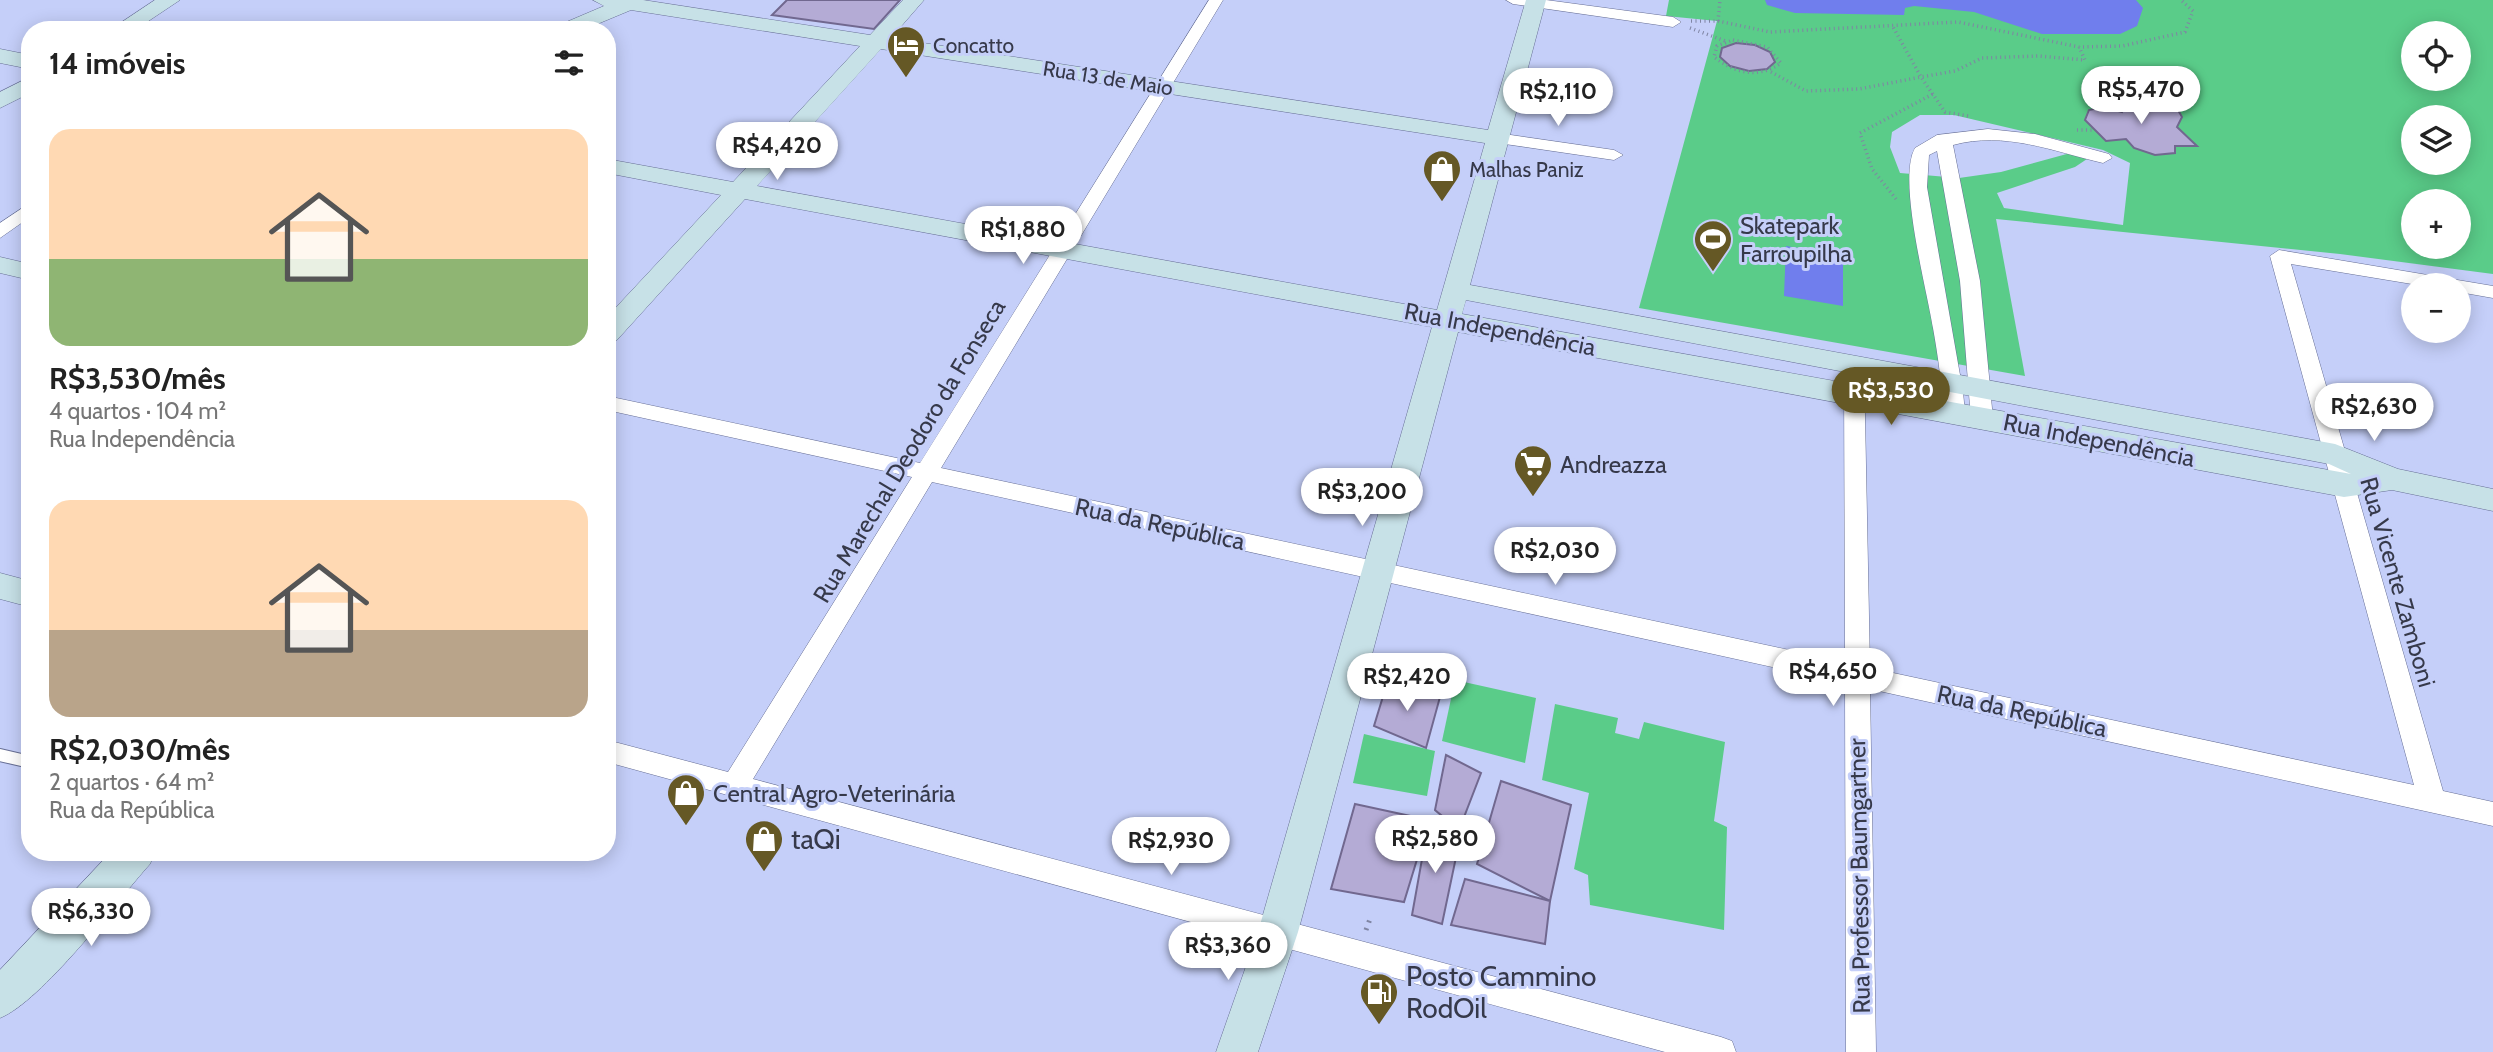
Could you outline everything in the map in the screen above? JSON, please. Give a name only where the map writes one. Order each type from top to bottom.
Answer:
[{"type":"street","points":[[135,21],[170,0]]},
{"type":"street","name":"Rua 13 de Maio","points":[[603,0],[633,2],[1614,155]]},
{"type":"street","points":[[616,324],[914,0]]},
{"type":"street","name":"Rua Marechal Deodoro da Fonseca","points":[[736,785],[1216,0]]},
{"type":"street","points":[[1513,0],[1536,1],[1673,22]]},
{"type":"street","points":[[1237,1052],[1278,932],[1536,1]]},
{"type":"street","points":[[586,21],[633,2]]},
{"type":"street","points":[[0,57],[21,60]]},
{"type":"street","points":[[0,101],[21,89]]},
{"type":"street","points":[[1968,416],[1952,383],[1924,227],[1917,167],[1922,152],[1943,139],[1987,133],[2067,146],[2103,158]]},
{"type":"street","points":[[1943,139],[1970,281],[1980,388],[1968,416]]},
{"type":"street","name":"Rua Independência","points":[[616,168],[1063,249],[1854,365],[2335,454],[2392,479],[2493,500]]},
{"type":"street","points":[[0,232],[21,215]]},
{"type":"street","name":"Rua Vicente Zamboni","points":[[2401,276],[2279,256],[2432,801]]},
{"type":"street","points":[[0,265],[21,270]]},
{"type":"street","points":[[2471,288],[2493,292]]},
{"type":"street","name":"Rua Independência","points":[[1451,304],[1854,395],[2155,451],[2344,486],[2392,479]]},
{"type":"street","name":"Rua Professor Baumgartner","points":[[1854,365],[1861,1052]]},
{"type":"street","name":"Rua da República","points":[[616,405],[2493,814]]},
{"type":"street","points":[[2149,420],[2155,451]]},
{"type":"street","points":[[0,586],[21,592]]},
{"type":"street","points":[[616,753],[1721,1052]]},
{"type":"street","points":[[0,998],[36,964],[128,861]]},
{"type":"lane","points":[[0,755],[21,760]]},
{"type":"path","points":[[1720,0],[1718,21],[1770,32],[1958,22],[2079,47],[2122,46],[2185,32],[2193,11],[2182,0]]},
{"type":"path","points":[[1673,22],[1728,42],[1756,42],[1775,51],[1781,62],[1771,72]]},
{"type":"path","points":[[1893,27],[1921,77],[1945,112],[1970,117]]},
{"type":"path","points":[[1728,42],[1717,46],[1714,57],[1727,68],[1749,74],[1771,72],[1806,91],[1859,89],[1955,71],[1982,58],[2038,56],[2085,60],[2079,47]]},
{"type":"path","points":[[1924,227],[1880,183],[1862,149],[1860,133],[1933,94]]},
{"type":"path","points":[[2070,130],[2095,130]]},
{"type":"green space","points":[[1669,0],[2493,0],[2493,274],[2340,254],[1996,219],[2025,376],[1639,308],[1717,21],[1666,16]],"holes":[[[1920,115],[1954,115],[2103,150],[2130,163],[2123,225],[2004,208],[1997,193],[2075,167],[2087,159],[2074,152],[2001,172],[1959,178],[1900,173],[1890,147],[1892,132]]]},
{"type":"green space","points":[[1455,680],[1536,698],[1525,763],[1442,741]]},
{"type":"green space","points":[[1555,704],[1618,718],[1615,733],[1639,739],[1644,722],[1725,742],[1714,821],[1727,827],[1724,930],[1590,905],[1588,875],[1574,869],[1589,793],[1542,780]]},
{"type":"green space","points":[[1364,734],[1435,751],[1427,796],[1353,783]]},
{"type":"water","points":[[1765,0],[2136,0],[2143,8],[2137,26],[2120,34],[2042,34],[1974,12],[1914,6],[1905,8],[1904,15],[1795,13],[1767,5]]},
{"type":"water","points":[[1786,246],[1843,255],[1843,306],[1784,296]]},
{"type":"building","points":[[787,0],[900,0],[874,29],[772,15]]},
{"type":"building","points":[[1736,43],[1755,45],[1770,52],[1775,62],[1767,69],[1749,71],[1730,66],[1720,57],[1722,48]]},
{"type":"building","points":[[2133,96],[2178,110],[2182,117],[2177,127],[2197,146],[2175,146],[2175,153],[2155,155],[2134,148],[2126,139],[2106,141],[2085,120],[2089,110],[2104,107],[2122,112]]},
{"type":"building","points":[[1388,680],[1440,697],[1426,748],[1374,726]]},
{"type":"building","points":[[1446,755],[1481,773],[1459,830],[1435,810]]},
{"type":"building","points":[[1501,781],[1571,805],[1550,901],[1477,864]]},
{"type":"building","points":[[1355,804],[1429,820],[1404,902],[1331,889]]},
{"type":"building","points":[[1429,820],[1459,843],[1442,924],[1412,915]]},
{"type":"building","points":[[1465,879],[1550,901],[1545,944],[1451,925]]},
{"type":"place","name":"Concatto","points":[[906,79]]},
{"type":"place","name":"Malhas Paniz","points":[[1442,203]]},
{"type":"place","name":"Skatepark Farroupilha","points":[[1713,273]]},
{"type":"place","name":"Andreazza","points":[[1533,498]]},
{"type":"place","name":"Central Agro-Veterinária","points":[[686,827]]},
{"type":"place","name":"taQi","points":[[764,873]]},
{"type":"place","name":"Posto Cammino RodOil","points":[[1379,1026]]}]
